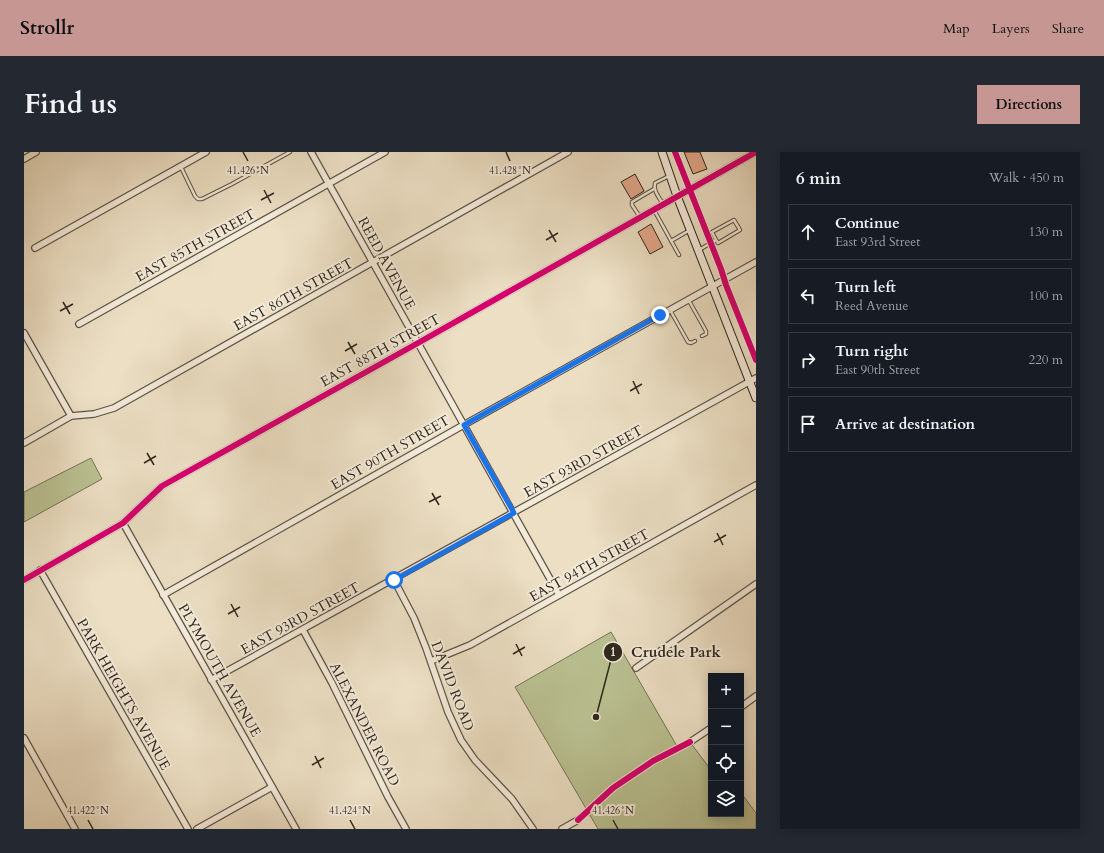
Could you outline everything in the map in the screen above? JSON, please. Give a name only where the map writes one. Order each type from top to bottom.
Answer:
[{"type":"street","points":[[35,248],[206,152]]},
{"type":"street","name":"REED AVENUE","points":[[311,152],[559,595]]},
{"type":"street","name":"EAST 85TH STREET","points":[[79,324],[385,152]]},
{"type":"street","name":"EAST 86TH STREET","points":[[24,443],[71,416],[94,414],[114,408],[568,152]]},
{"type":"street","points":[[662,152],[690,230],[753,380],[756,398]]},
{"type":"street","name":"EAST 88TH STREET","points":[[24,580],[123,523],[162,486],[756,152]]},
{"type":"street","points":[[24,159],[31,153]]},
{"type":"street","name":"EAST 90TH STREET","points":[[163,595],[756,262]]},
{"type":"street","points":[[24,333],[71,416]]},
{"type":"street","name":"EAST 93RD STREET","points":[[211,680],[753,380]]},
{"type":"street","name":"EAST 94TH STREET","points":[[431,661],[470,644],[756,485]]},
{"type":"street","name":"PLYMOUTH AVENUE","points":[[123,523],[296,829]]},
{"type":"street","name":"PARK HEIGHTS AVENUE","points":[[40,570],[188,829]]},
{"type":"street","name":"DAVID ROAD","points":[[394,580],[414,618],[431,661],[448,712],[461,740],[475,760],[512,799],[533,829]]},
{"type":"street","points":[[636,668],[756,584]]},
{"type":"street","name":"ALEXANDER ROAD","points":[[303,630],[332,683],[388,797],[406,829]]},
{"type":"street","points":[[744,705],[756,696]]},
{"type":"street","points":[[690,742],[708,730]]},
{"type":"street","points":[[24,738],[75,829]]},
{"type":"street","points":[[197,829],[272,787]]},
{"type":"street","points":[[562,829],[578,820]]},
{"type":"lane","points":[[180,166],[194,194],[197,198],[202,199],[290,152]]},
{"type":"lane","points":[[663,204],[654,189],[655,183],[670,176]]},
{"type":"lane","points":[[640,217],[632,205],[632,202],[654,189]]},
{"type":"lane","points":[[654,209],[679,255]]},
{"type":"lane","points":[[734,220],[740,230],[718,243],[716,240],[712,232],[734,220]]},
{"type":"lane","points":[[671,241],[690,230]]},
{"type":"lane","points":[[699,250],[716,240]]},
{"type":"lane","points":[[688,299],[706,331],[706,334],[702,336]]},
{"type":"lane","points":[[670,309],[688,342],[691,343],[695,341]]},
{"type":"green space","points":[[91,458],[102,479],[24,522],[24,492]]},
{"type":"green space","points":[[611,632],[678,748],[690,742],[708,766],[708,817],[744,817],[744,797],[756,813],[756,829],[598,829],[515,687]]},
{"type":"building","points":[[684,152],[700,152],[707,169],[693,174]]},
{"type":"building","points":[[635,174],[644,191],[631,199],[621,182]]},
{"type":"building","points":[[651,224],[663,247],[650,254],[638,232]]},
{"type":"cycle path","points":[[675,152],[756,360]]},
{"type":"cycle path","points":[[24,580],[123,523],[162,486],[756,152]]},
{"type":"cycle path","points":[[578,820],[613,788],[653,761],[690,742]]},
{"type":"place","name":"Crudele Park","points":[[596,717]]},
{"type":"route","points":[[394,580],[514,513],[464,425],[660,315]]}]
